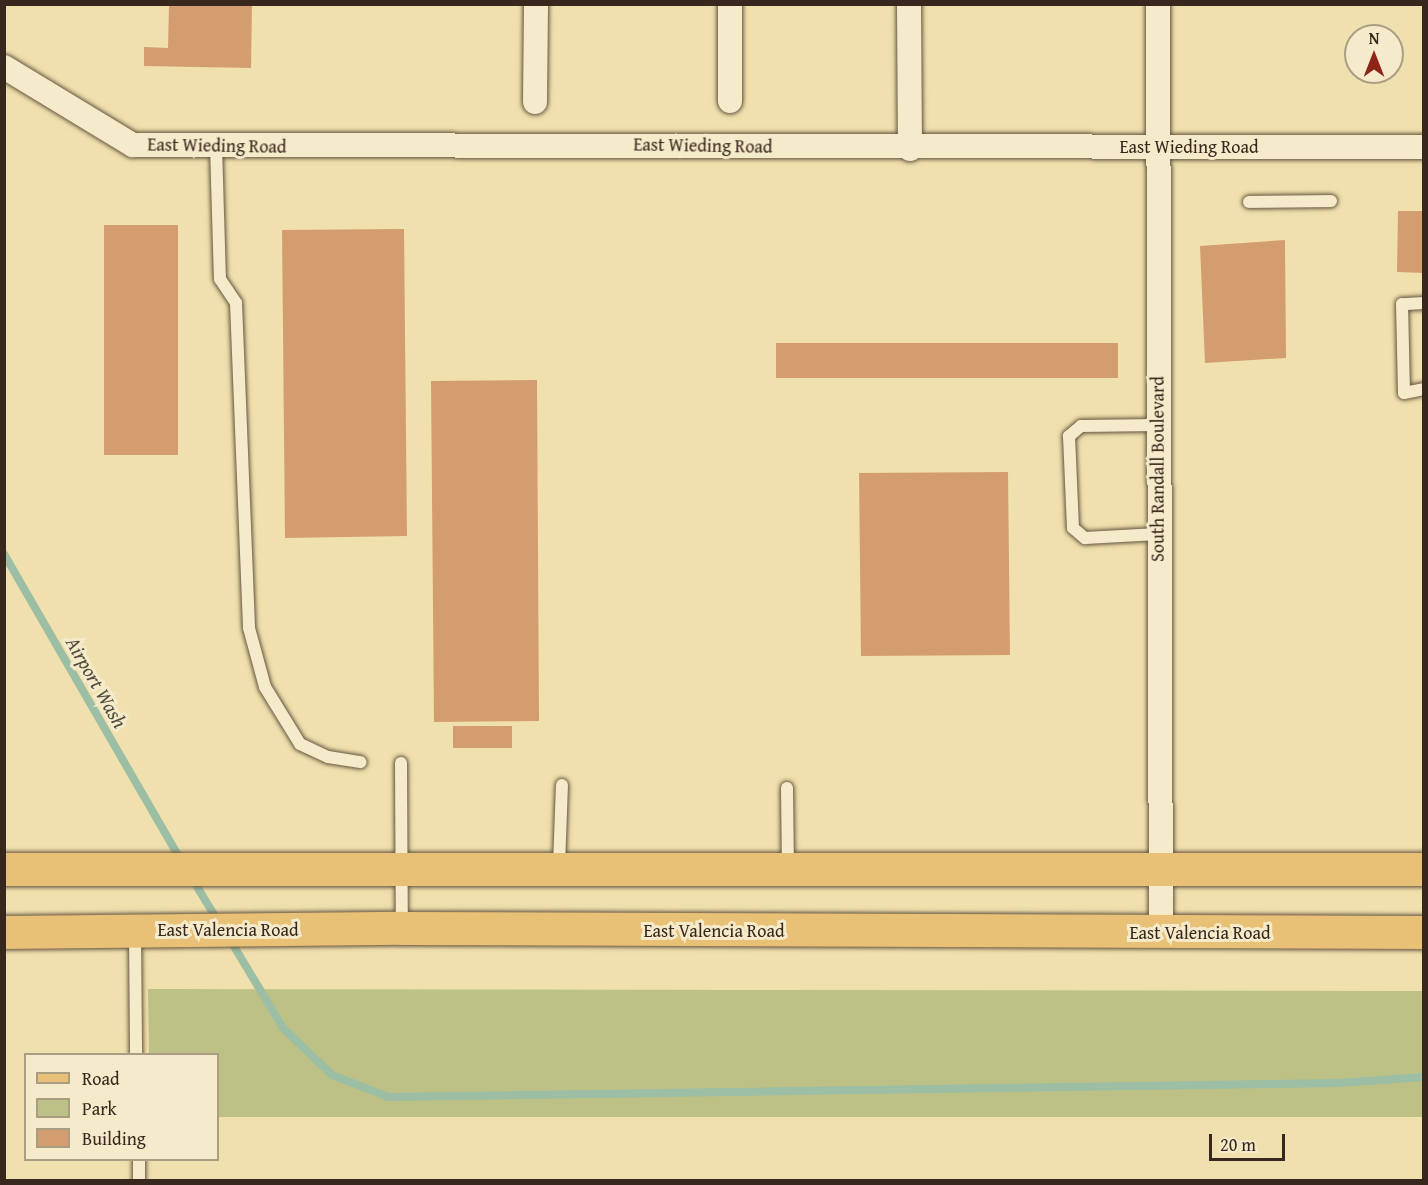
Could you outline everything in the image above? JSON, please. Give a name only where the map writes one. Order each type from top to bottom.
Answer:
[{"type":"main road","points":[[4,869],[403,865],[1161,871],[1424,869]]},
{"type":"main road","name":"East Valencia Road","points":[[4,932],[402,928],[1161,934],[1424,932]]},
{"type":"street","points":[[536,4],[536,102]]},
{"type":"street","points":[[730,4],[730,101]]},
{"type":"street","points":[[909,4],[909,149]]},
{"type":"street","name":"South Randall Boulevard","points":[[1158,4],[1161,934]]},
{"type":"street","name":"East Wieding Road","points":[[4,67],[133,145],[909,149],[1424,147]]},
{"type":"lane","points":[[216,146],[220,279],[236,303],[249,628],[265,687],[300,744],[328,757],[361,762]]},
{"type":"lane","points":[[1249,202],[1331,201]]},
{"type":"lane","points":[[1424,303],[1402,304],[1404,393],[1424,389]]},
{"type":"lane","points":[[1158,425],[1081,426],[1069,436],[1073,528],[1085,538],[1158,534]]},
{"type":"lane","points":[[401,763],[402,928]]},
{"type":"lane","points":[[559,866],[562,785]]},
{"type":"lane","points":[[787,788],[788,867]]},
{"type":"lane","points":[[136,1053],[144,930]]},
{"type":"lane","points":[[139,1161],[139,1180]]},
{"type":"green space","points":[[148,989],[1423,991],[1423,1117],[219,1117],[219,1053],[149,1053]]},
{"type":"building","points":[[169,4],[252,4],[251,68],[144,66],[144,47],[168,48]]},
{"type":"building","points":[[1398,211],[1424,211],[1424,273],[1397,272]]},
{"type":"building","points":[[104,225],[178,225],[178,455],[104,455]]},
{"type":"building","points":[[404,229],[407,536],[285,538],[282,230]]},
{"type":"building","points":[[1285,240],[1286,358],[1205,363],[1200,246]]},
{"type":"building","points":[[776,343],[1118,343],[1118,378],[776,378]]},
{"type":"building","points":[[537,380],[539,721],[434,722],[431,381]]},
{"type":"building","points":[[1008,472],[1010,655],[861,656],[859,473]]},
{"type":"building","points":[[453,726],[512,726],[512,748],[453,748]]},
{"type":"waterway","name":"Airport Wash","points":[[4,554],[180,859]]},
{"type":"waterway","points":[[191,877],[218,921]]},
{"type":"waterway","points":[[229,938],[283,1028],[332,1075],[388,1097],[1340,1083],[1424,1077]]}]
